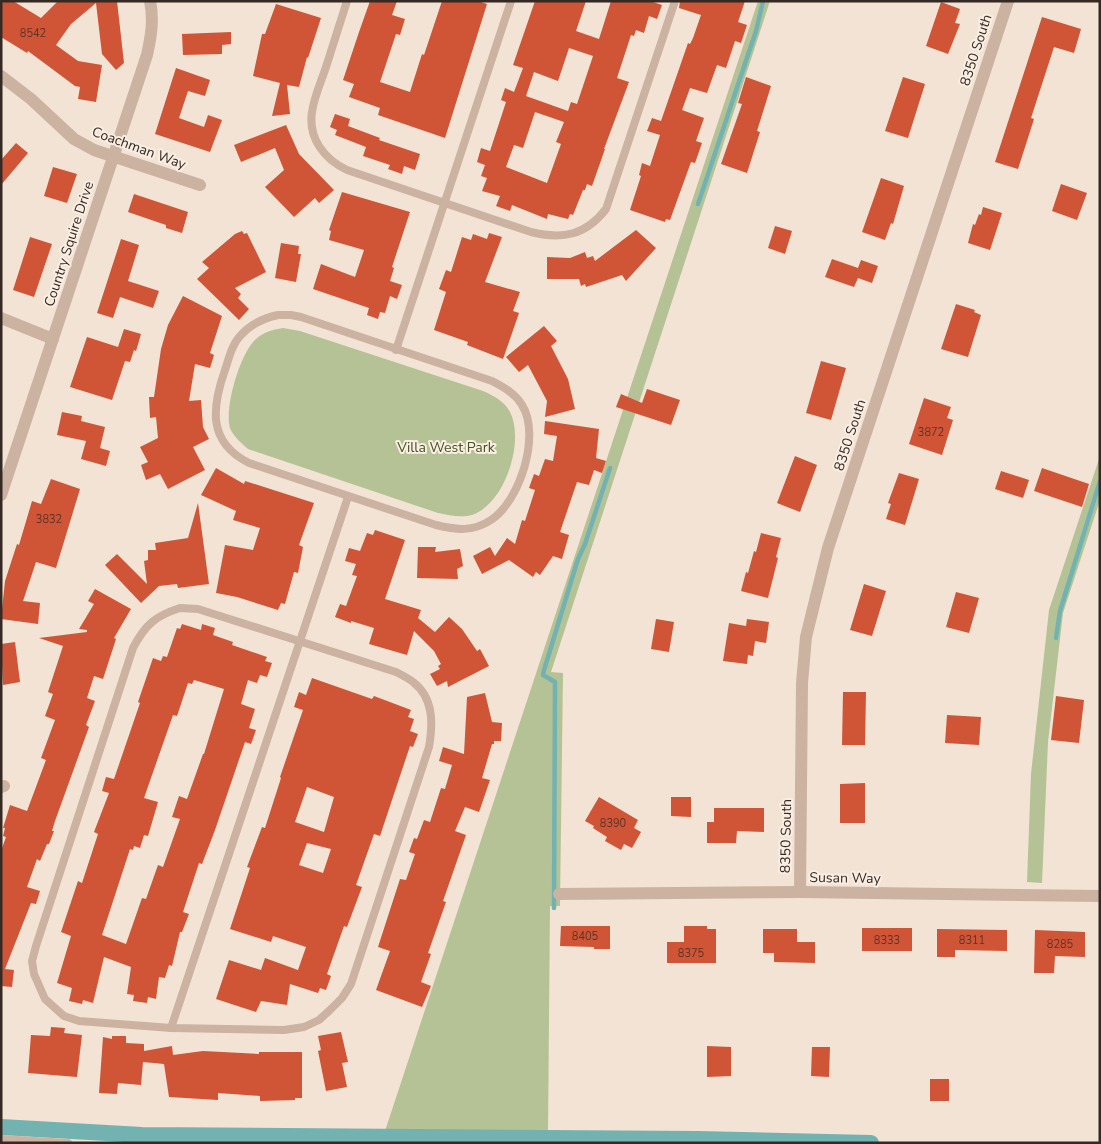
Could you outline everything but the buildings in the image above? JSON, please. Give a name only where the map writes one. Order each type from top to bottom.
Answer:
[{"type":"street","name":"Country Squire Drive","points":[[1,495],[150,41],[153,15],[150,1]]},
{"type":"street","name":"8350 South","points":[[800,892],[802,683],[806,637],[810,618],[828,548],[1008,1]]},
{"type":"street","name":"Coachman Way","points":[[1,76],[31,99],[74,139],[94,150],[200,185]]},
{"type":"street","points":[[1,318],[53,339]]},
{"type":"street","name":"Susan Way","points":[[559,894],[800,892],[1100,896]]},
{"type":"lane","points":[[348,1],[312,112],[311,122],[318,144],[325,156],[334,164],[347,170],[543,235],[560,236],[576,233],[590,227],[606,209],[675,1]]},
{"type":"lane","points":[[396,350],[512,1]]},
{"type":"lane","points":[[278,315],[301,317],[492,381],[509,391],[521,403],[528,418],[530,435],[524,468],[514,494],[501,512],[491,520],[468,530],[454,529],[436,526],[348,497],[249,463],[225,444],[218,430],[215,418],[216,400],[235,344],[241,334],[265,318],[278,315]]},
{"type":"lane","points":[[171,1028],[348,497]]},
{"type":"lane","points":[[180,608],[198,609],[300,641],[396,672],[414,682],[424,694],[431,712],[432,728],[429,747],[351,984],[342,998],[319,1020],[304,1027],[284,1030],[171,1028],[79,1021],[64,1016],[45,998],[34,974],[32,961],[133,648],[141,632],[153,620],[165,612],[180,608]]},
{"type":"lane","points":[[1,1139],[68,1143]]},
{"type":"green space","points":[[758,1],[770,1],[551,672],[563,673],[560,906],[550,906],[548,1133],[385,1131]]},
{"type":"green space","name":"Villa West Park","points":[[283,328],[300,331],[483,391],[501,401],[510,412],[514,424],[515,439],[509,470],[494,498],[484,509],[472,515],[442,514],[248,449],[235,437],[230,428],[229,408],[231,395],[239,369],[249,347],[261,335]]},
{"type":"green space","points":[[1100,456],[1100,500],[1063,613],[1048,742],[1042,883],[1027,882],[1031,774],[1049,610]]},
{"type":"waterway","points":[[698,204],[756,31],[763,1]]},
{"type":"waterway","points":[[554,908],[555,682],[543,675],[578,559],[585,544],[610,468]]},
{"type":"waterway","points":[[1056,638],[1060,611],[1100,481]]},
{"type":"waterway","points":[[1,1127],[142,1135],[698,1139],[871,1143]]}]
